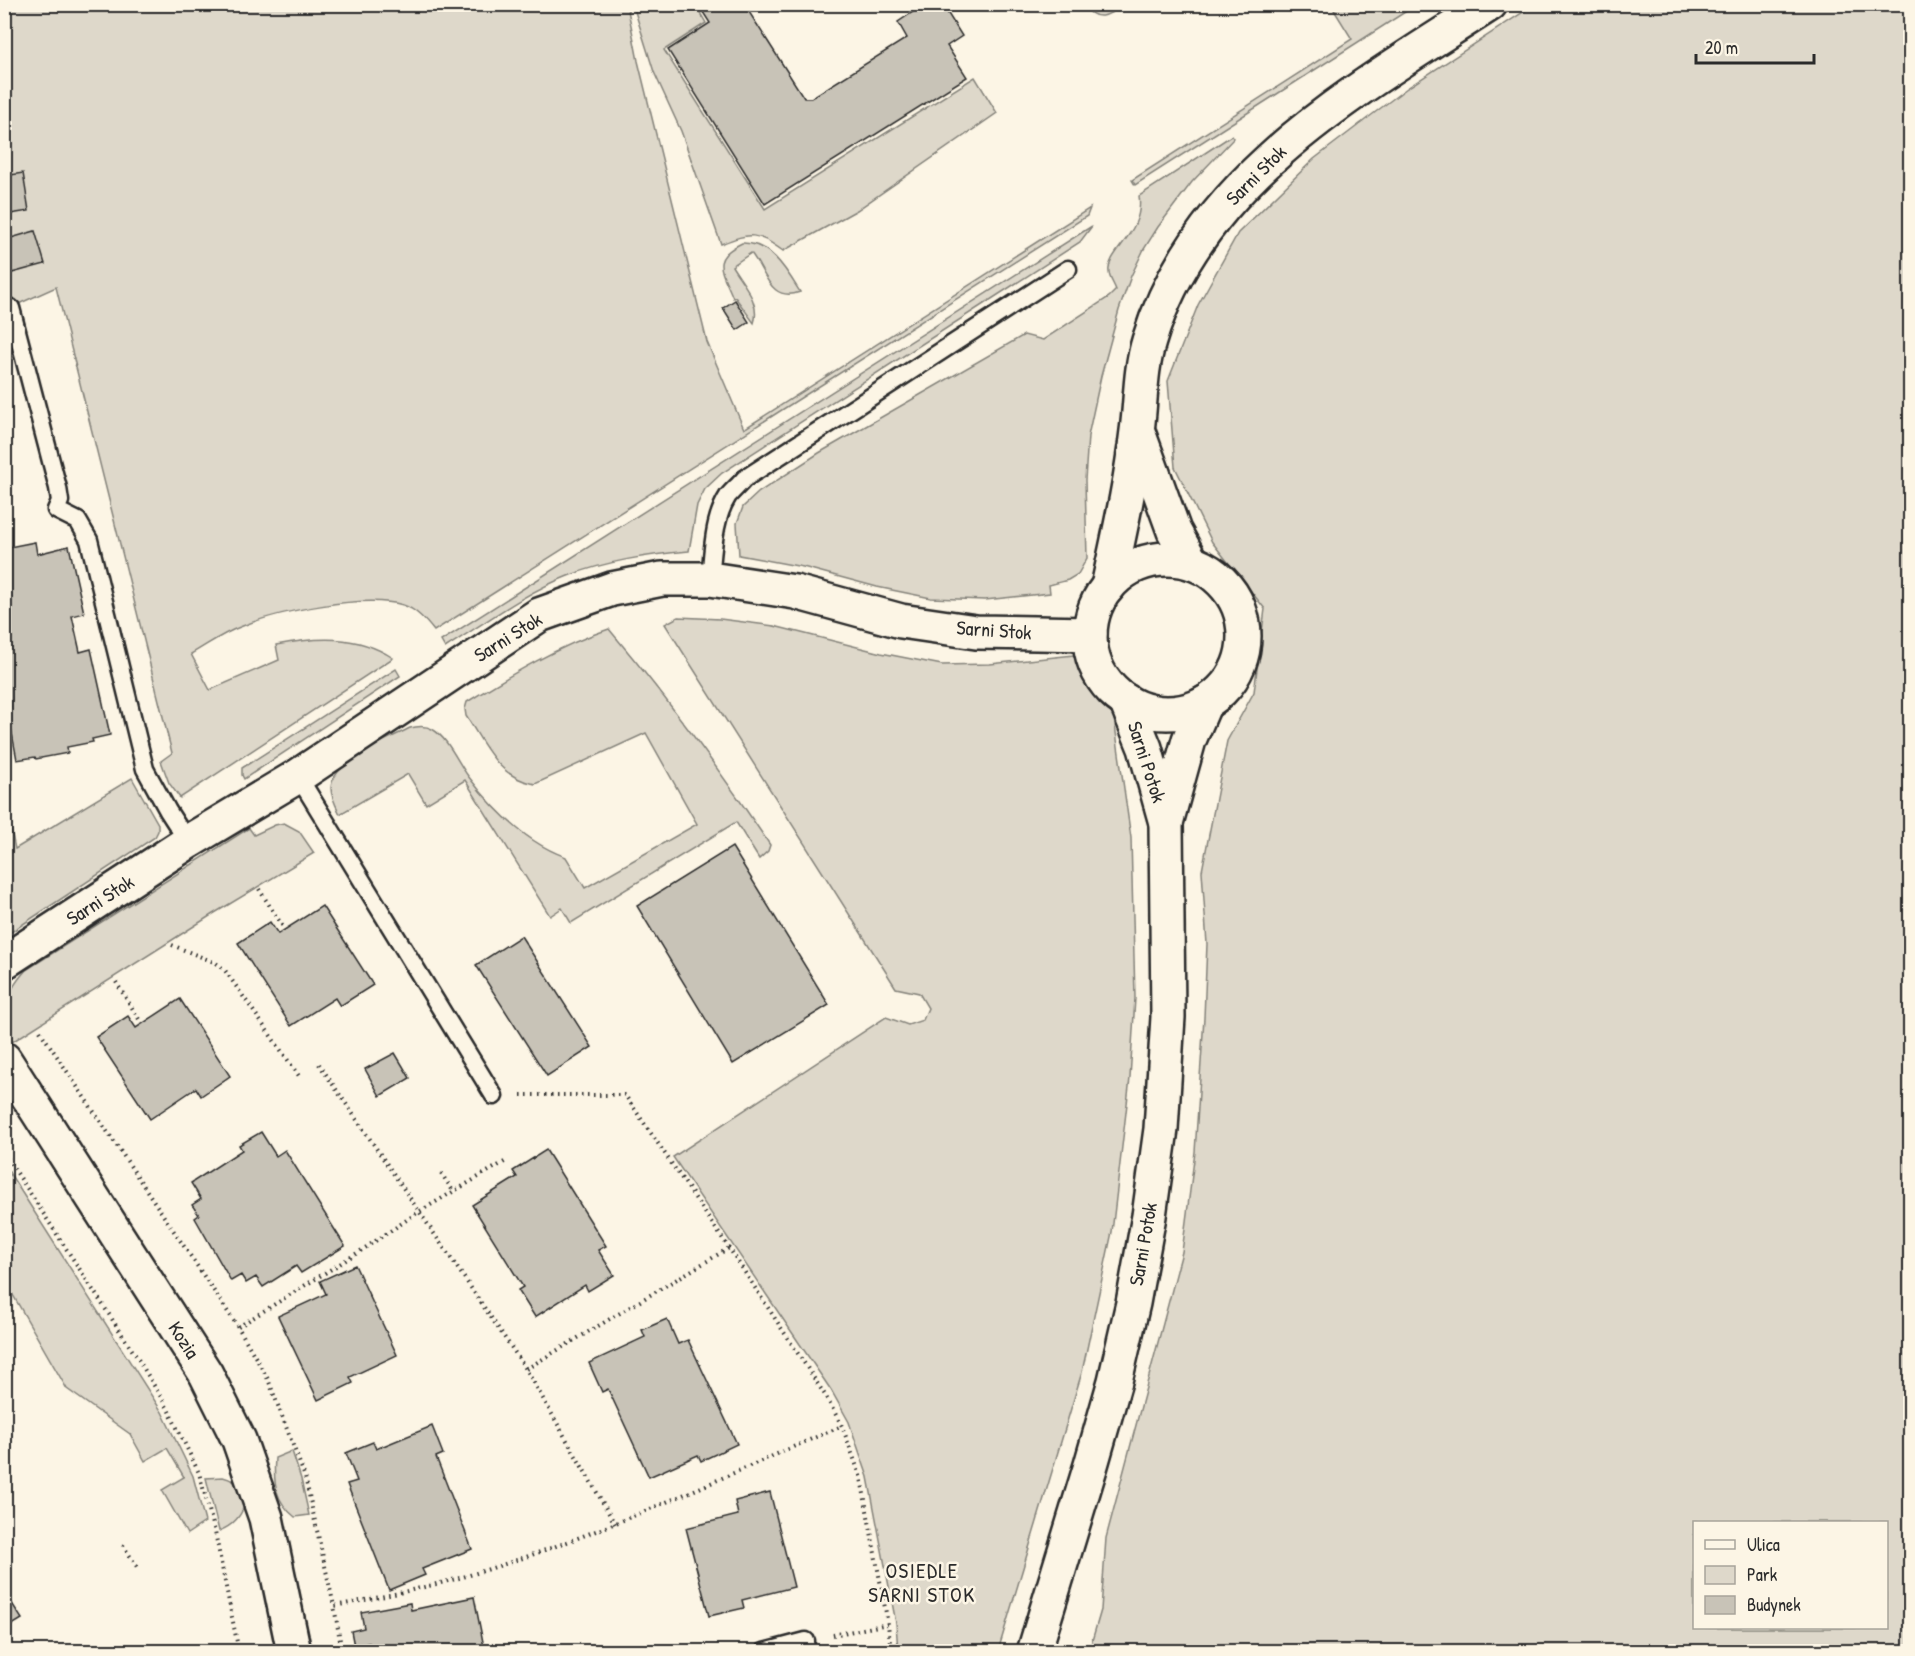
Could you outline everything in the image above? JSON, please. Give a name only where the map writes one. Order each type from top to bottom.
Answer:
[{"type":"street","name":"Sarni Stok","points":[[1108,587],[1124,516],[1137,431],[1139,397],[1149,341],[1183,263],[1211,222],[1266,161],[1308,126],[1360,88],[1490,4]]},
{"type":"street","name":"Sarni Stok","points":[[1137,431],[1174,531],[1191,562]]},
{"type":"street","points":[[1173,559],[1191,562],[1206,569],[1230,591],[1238,605],[1244,628],[1243,652],[1229,682],[1205,703],[1190,710],[1174,713],[1149,711],[1126,701],[1111,689],[1099,672],[1092,654],[1090,634],[1095,609],[1108,587],[1121,574],[1137,565],[1155,560],[1173,559]]},
{"type":"street","name":"Sarni Stok","points":[[4,962],[188,842],[298,776],[539,615],[612,589],[662,579],[710,579],[795,592],[902,621],[976,632],[1090,634]]},
{"type":"street","name":"Sarni Potok","points":[[1034,1652],[1114,1381],[1133,1303],[1149,1216],[1161,1129],[1168,1017],[1166,823],[1145,748],[1126,701]]},
{"type":"street","name":"Sarni Potok","points":[[1166,823],[1189,740],[1205,703]]},
{"type":"street","name":"Kozia","points":[[4,1059],[206,1374],[239,1440],[266,1518],[294,1652]]},
{"type":"lane","points":[[710,579],[714,539],[720,516],[728,497],[744,479],[1068,269]]},
{"type":"lane","points":[[11,308],[58,488],[60,501],[56,510],[78,521],[89,540],[145,769],[188,842]]},
{"type":"lane","points":[[298,776],[494,1095]]},
{"type":"lane","points":[[764,1652],[806,1641]]},
{"type":"path","points":[[259,889],[285,930]]},
{"type":"path","points":[[172,945],[216,963],[224,969],[299,1076]]},
{"type":"path","points":[[116,982],[142,1024]]},
{"type":"path","points":[[319,1064],[526,1369],[615,1524]]},
{"type":"path","points":[[494,1095],[625,1095],[729,1248],[825,1395],[842,1426],[861,1478],[888,1624],[891,1652]]},
{"type":"path","points":[[4,1153],[138,1359],[167,1407],[199,1473],[215,1532],[239,1652]]},
{"type":"path","points":[[238,1327],[420,1211],[508,1160]]},
{"type":"path","points":[[441,1173],[453,1191]]},
{"type":"path","points":[[526,1369],[729,1248]]},
{"type":"path","points":[[342,1652],[334,1606],[403,1592],[464,1576],[615,1524],[842,1426]]},
{"type":"path","points":[[123,1545],[139,1570]]},
{"type":"path","points":[[806,1641],[888,1624]]},
{"type":"green space","points":[[4,5],[627,5],[638,61],[707,342],[744,429],[1090,208],[1087,216],[434,631],[416,612],[403,605],[386,602],[344,603],[298,610],[256,621],[227,632],[191,654],[210,690],[279,660],[276,645],[291,642],[321,639],[351,641],[379,650],[393,658],[180,798],[169,783],[161,761],[172,753],[56,287],[5,310]]},
{"type":"green space","points":[[633,5],[706,5],[698,9],[706,23],[664,50],[765,209],[975,77],[997,113],[857,210],[783,251],[766,240],[753,236],[740,237],[721,244],[681,131],[654,72]]},
{"type":"green space","points":[[1084,5],[1124,5],[1113,12],[1098,16]]},
{"type":"green space","points":[[1342,5],[1416,5],[1135,185],[1132,180],[1352,39],[1334,10]]},
{"type":"green space","points":[[1534,5],[1910,5],[1910,1651],[1089,1651],[1101,1610],[1106,1538],[1182,1252],[1195,1152],[1204,1018],[1207,944],[1202,871],[1227,741],[1254,692],[1265,609],[1212,542],[1175,467],[1168,381],[1198,305],[1238,233],[1314,159],[1407,88]]},
{"type":"green space","points":[[1231,136],[1234,138],[1192,182],[1158,227],[1131,276],[1119,310],[1088,436],[1085,480],[1087,558],[1078,574],[1068,580],[1049,585],[1050,593],[985,600],[931,598],[877,587],[803,567],[739,555],[737,523],[743,507],[759,492],[819,453],[1024,335],[1043,340],[1109,297],[1116,290],[1109,274],[1110,265],[1136,221],[1139,196]]},
{"type":"green space","points":[[1092,226],[1080,242],[722,473],[705,489],[697,505],[689,551],[627,559],[568,576],[520,600],[445,648],[441,641]]},
{"type":"green space","points":[[742,243],[761,247],[770,253],[784,267],[800,292],[790,294],[775,290],[751,253],[732,266],[753,300],[754,323],[735,297],[733,298],[722,273],[721,266],[725,254]]},
{"type":"green space","points":[[678,617],[720,619],[774,626],[881,653],[942,665],[990,664],[1074,655],[1092,660],[1104,670],[1109,683],[1131,838],[1135,998],[1130,1078],[1112,1232],[1082,1372],[998,1651],[898,1651],[896,1623],[868,1477],[849,1422],[831,1390],[673,1157],[886,1017],[908,1025],[923,1020],[928,1008],[919,993],[896,988],[665,624]]},
{"type":"green space","points":[[609,629],[652,681],[732,789],[770,845],[768,851],[759,859],[736,822],[571,923],[562,908],[550,916],[465,780],[426,804],[408,774],[340,814],[331,788],[334,778],[341,769],[376,745],[410,728],[421,726],[432,729],[443,738],[478,789],[512,824],[537,843],[566,857],[585,888],[697,824],[646,733],[535,784],[511,775],[502,767],[494,759],[466,716],[467,702],[554,652]]},
{"type":"green space","points":[[396,669],[400,676],[244,779],[242,768]]},
{"type":"green space","points":[[132,778],[158,824],[155,837],[5,936],[5,801],[15,849]]},
{"type":"green space","points":[[284,823],[299,831],[314,853],[213,914],[12,1042],[7,1020],[7,1003],[18,979],[26,970],[249,828],[254,835]]},
{"type":"green space","points":[[5,1166],[162,1412],[193,1476],[205,1522],[187,1534],[162,1490],[184,1477],[167,1448],[145,1461],[130,1434],[67,1389],[5,1281]]},
{"type":"green space","points":[[292,1451],[309,1515],[295,1517],[283,1505],[277,1491],[274,1476],[275,1458]]},
{"type":"green space","points":[[223,1477],[234,1481],[241,1488],[244,1504],[236,1520],[219,1531],[206,1478]]},
{"type":"building","points":[[709,4],[744,4],[804,98],[811,98],[907,38],[898,22],[925,4],[942,4],[962,36],[947,46],[967,77],[765,204],[668,50],[710,23],[701,9]]},
{"type":"building","points":[[23,173],[29,211],[4,215],[4,176]]},
{"type":"building","points":[[35,231],[45,264],[12,273],[4,248],[4,240]]},
{"type":"building","points":[[735,300],[749,322],[737,330],[723,308]]},
{"type":"building","points":[[35,542],[37,554],[69,546],[84,613],[72,616],[80,652],[91,649],[110,735],[92,739],[93,742],[67,747],[68,753],[17,760],[7,707],[10,707],[7,692],[4,693],[4,548]]},
{"type":"building","points":[[732,847],[829,1005],[733,1064],[637,906]]},
{"type":"building","points":[[322,906],[373,985],[340,1006],[335,998],[291,1026],[238,943],[270,922],[278,934]]},
{"type":"building","points":[[521,936],[592,1047],[547,1076],[476,965]]},
{"type":"building","points":[[180,999],[230,1076],[201,1096],[196,1088],[150,1119],[96,1037],[128,1016],[136,1028]]},
{"type":"building","points":[[395,1053],[410,1078],[380,1096],[365,1069]]},
{"type":"building","points":[[261,1132],[276,1156],[285,1150],[345,1246],[301,1273],[296,1266],[263,1287],[256,1277],[246,1283],[241,1275],[231,1281],[195,1218],[199,1215],[192,1205],[201,1199],[191,1183],[242,1150],[239,1145]]},
{"type":"building","points":[[546,1150],[606,1246],[598,1250],[614,1275],[588,1291],[585,1285],[535,1317],[518,1290],[523,1287],[472,1205],[517,1177],[513,1171]]},
{"type":"building","points":[[355,1265],[397,1355],[350,1377],[353,1383],[318,1400],[278,1316],[326,1294],[320,1281]]},
{"type":"building","points":[[667,1319],[678,1344],[688,1340],[737,1444],[701,1461],[698,1455],[649,1477],[608,1389],[602,1392],[589,1363],[645,1337],[642,1330]]},
{"type":"building","points":[[432,1426],[443,1454],[436,1457],[472,1549],[422,1569],[425,1575],[389,1590],[347,1484],[357,1481],[346,1453],[373,1442],[376,1449]]},
{"type":"building","points":[[770,1492],[794,1587],[742,1600],[744,1608],[709,1616],[686,1528],[738,1515],[735,1501]]},
{"type":"building","points":[[4,1591],[22,1619],[4,1630]]},
{"type":"building","points":[[474,1597],[485,1652],[371,1652],[369,1643],[354,1646],[351,1631],[364,1628],[361,1612],[410,1603],[411,1610]]},
{"type":"building","points":[[208,1647],[208,1652],[134,1652],[134,1649]]},
{"type":"district","name":"OSIEDLE SARNI STOK","points":[[922,1583]]}]
